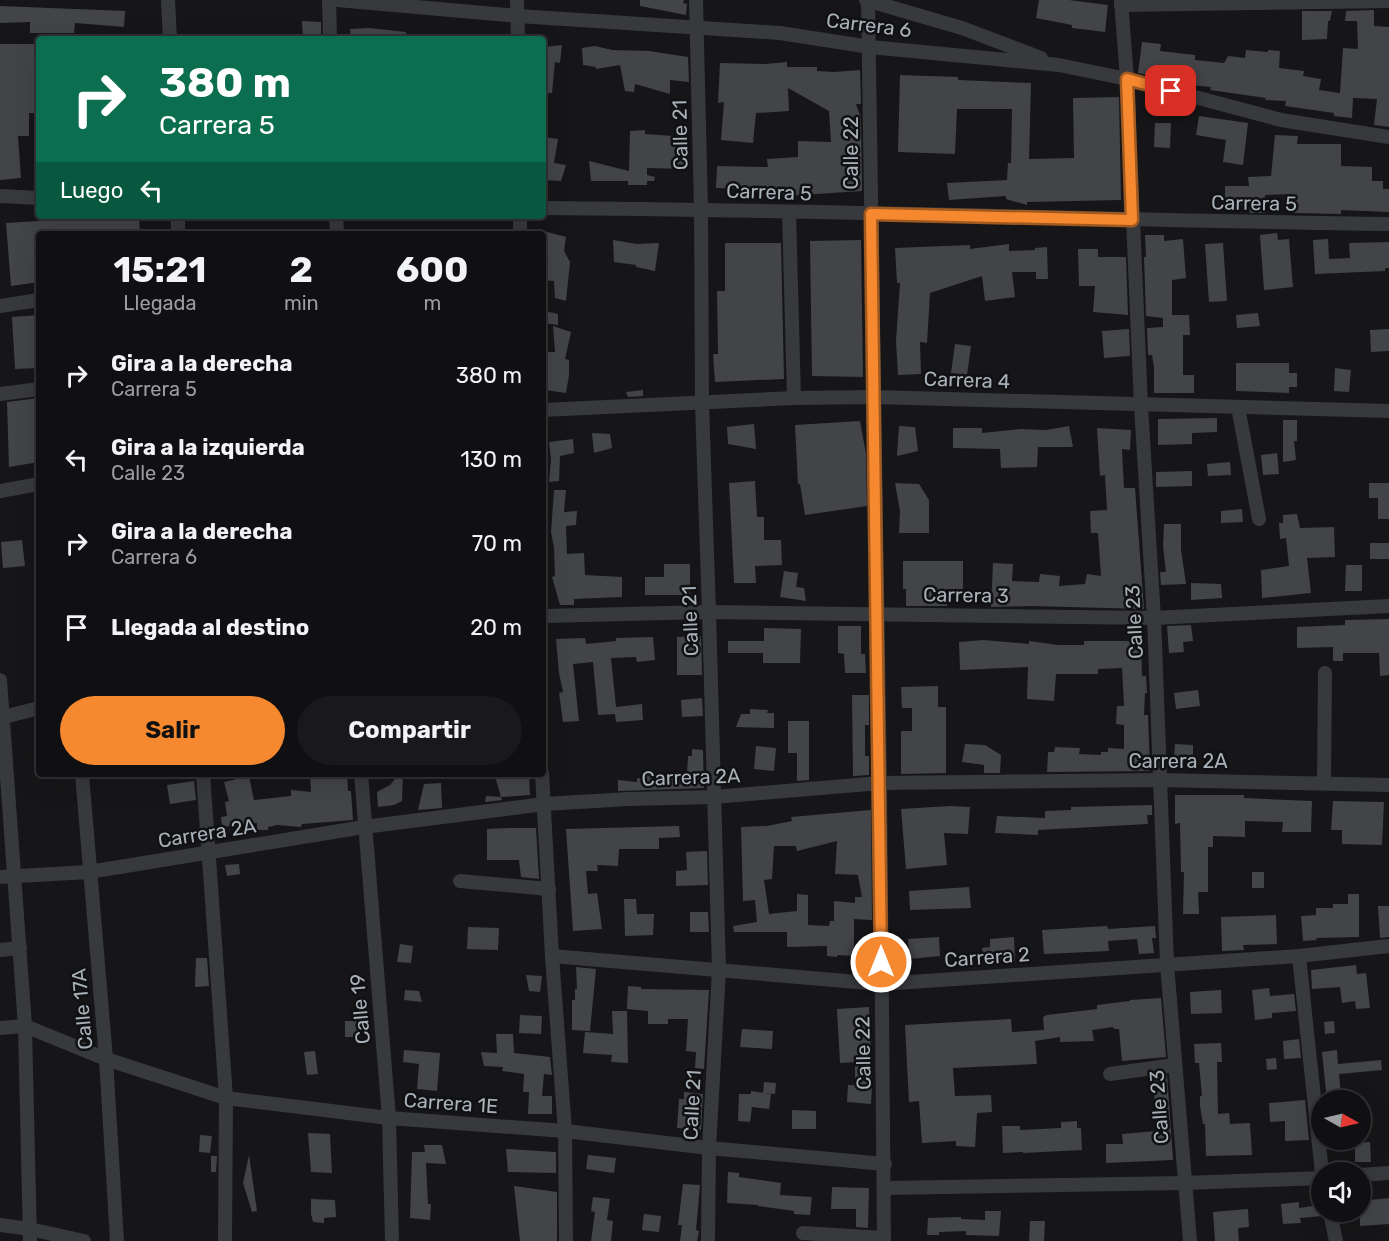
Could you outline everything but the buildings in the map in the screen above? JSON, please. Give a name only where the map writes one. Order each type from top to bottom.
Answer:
[{"type":"street","points":[[168,0],[170,36]]},
{"type":"street","points":[[329,0],[330,36]]},
{"type":"street","name":"Carrera 6","points":[[337,0],[518,16],[780,33],[870,47],[1059,65],[1127,79],[1281,120],[1389,137]]},
{"type":"street","points":[[517,0],[518,36]]},
{"type":"street","name":"Calle 21","points":[[696,0],[701,209],[702,404],[710,612],[718,970],[709,1148],[708,1241]]},
{"type":"street","points":[[868,0],[962,28],[1059,65]]},
{"type":"street","name":"Calle 22","points":[[868,0],[885,1164],[884,1240]]},
{"type":"street","points":[[1121,3],[1389,1]]},
{"type":"street","name":"Calle 23","points":[[1121,3],[1127,79],[1141,406],[1154,618],[1167,964],[1190,1241]]},
{"type":"street","points":[[0,196],[36,198]]},
{"type":"street","name":"Carrera 5","points":[[546,208],[701,209],[1389,224]]},
{"type":"street","points":[[789,212],[794,398]]},
{"type":"street","points":[[0,306],[36,300]]},
{"type":"street","points":[[0,394],[36,389]]},
{"type":"street","name":"Carrera 4","points":[[546,410],[794,398],[874,397],[1389,411]]},
{"type":"street","points":[[1238,406],[1259,519]]},
{"type":"street","points":[[0,491],[36,485]]},
{"type":"street","name":"Carrera 3","points":[[546,616],[710,612],[1154,618],[1389,606]]},
{"type":"street","points":[[1324,782],[1325,673]]},
{"type":"street","points":[[0,680],[25,1026],[30,1235]]},
{"type":"street","points":[[2,718],[36,709]]},
{"type":"street","name":"Calle 17A","points":[[82,777],[106,1059],[117,1241]]},
{"type":"street","points":[[203,777],[226,1098],[225,1241]]},
{"type":"street","name":"Calle 19","points":[[360,777],[389,1118],[392,1241]]},
{"type":"street","points":[[542,777],[565,1131],[566,1241]]},
{"type":"street","name":"Carrera 2A","points":[[0,877],[89,872],[364,827],[544,804],[714,797],[880,783],[1159,780],[1389,785]]},
{"type":"street","points":[[460,881],[549,889]]},
{"type":"street","name":"Carrera 2","points":[[552,956],[881,984],[1299,956],[1389,946]]},
{"type":"street","points":[[0,950],[20,948]]},
{"type":"street","points":[[1299,956],[1321,1162]]},
{"type":"street","points":[[0,1028],[25,1026]]},
{"type":"street","name":"Carrera 1E","points":[[25,1026],[106,1059],[226,1098],[389,1118],[565,1131],[709,1148],[885,1164]]},
{"type":"street","points":[[1110,1074],[1175,1065]]},
{"type":"street","points":[[1371,1174],[1389,1173]]},
{"type":"street","points":[[885,1188],[1311,1178]]},
{"type":"street","points":[[1332,1222],[1336,1241]]},
{"type":"street","points":[[0,1225],[30,1235],[84,1241]]},
{"type":"street","points":[[803,1233],[884,1240]]},
{"type":"route","points":[[881,962],[871,214],[1132,220],[1127,79],[1171,91]]}]
